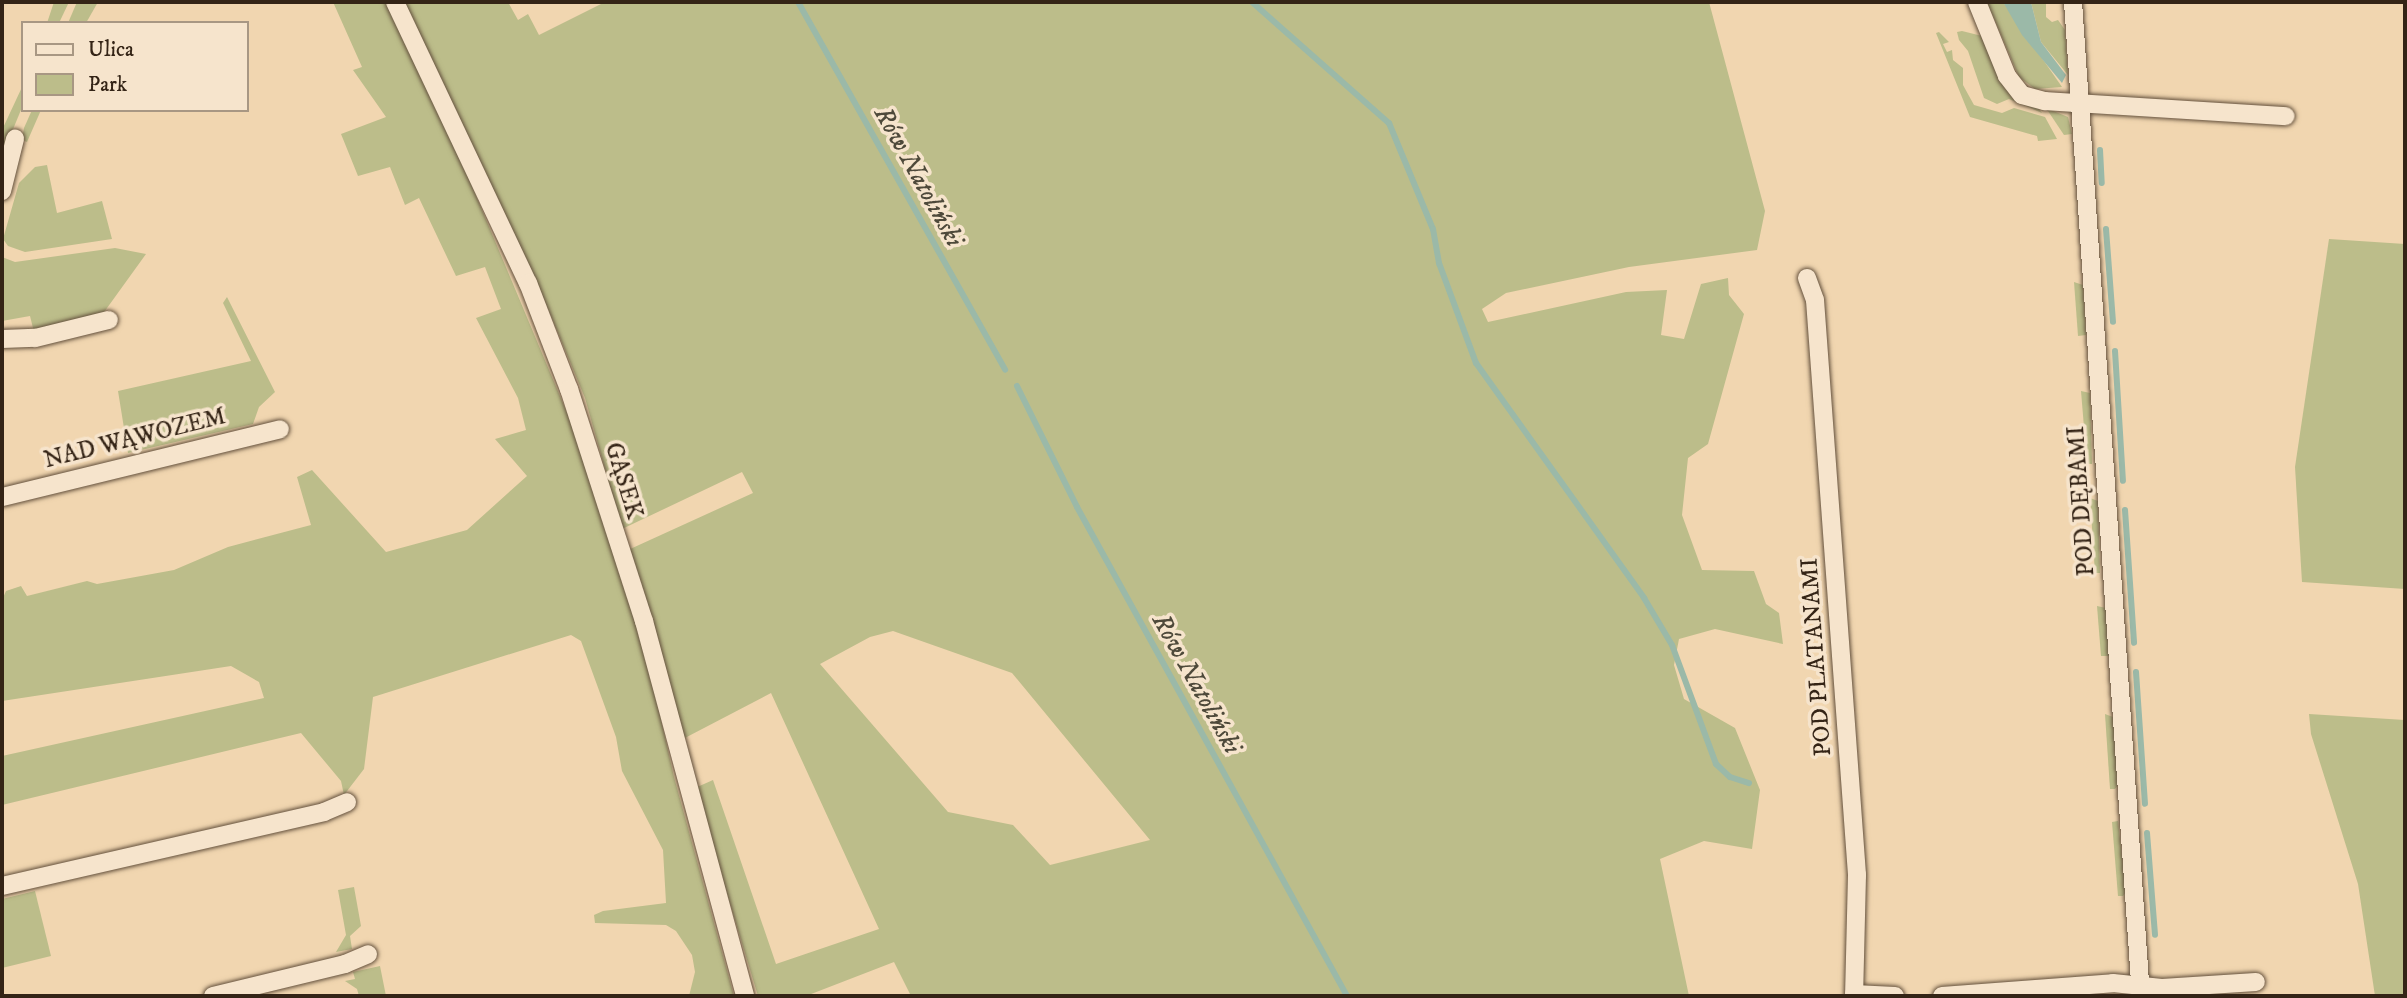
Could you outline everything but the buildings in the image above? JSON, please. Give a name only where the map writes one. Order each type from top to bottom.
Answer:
[{"type":"street","name":"GĄSEK","points":[[395,2],[528,283],[566,378],[637,598],[745,996]]},
{"type":"street","points":[[1976,2],[2012,86],[2034,98],[2286,116]]},
{"type":"street","name":"POD DĘBAMI","points":[[2073,2],[2141,992]]},
{"type":"street","points":[[2,191],[15,139]]},
{"type":"street","name":"POD PLATANAMI","points":[[1807,278],[1815,300],[1857,875],[1854,994],[1895,996]]},
{"type":"street","points":[[2,339],[35,338],[109,320]]},
{"type":"street","name":"NAD WĄWOZEM","points":[[2,497],[280,429]]},
{"type":"street","points":[[2,886],[324,812],[347,802]]},
{"type":"street","points":[[213,996],[335,967],[368,954]]},
{"type":"street","points":[[1942,996],[2113,983],[2141,992],[2256,982]]},
{"type":"green space","points":[[54,2],[69,2],[60,21],[48,21]]},
{"type":"green space","points":[[77,2],[98,2],[87,21],[69,21]]},
{"type":"green space","points":[[333,2],[387,2],[451,136],[588,463],[636,609],[674,777],[734,996],[689,996],[695,972],[692,955],[676,931],[666,925],[595,923],[594,915],[603,911],[666,903],[663,850],[622,771],[616,737],[581,641],[571,635],[373,697],[364,769],[344,795],[341,781],[301,733],[2,805],[2,756],[264,698],[259,682],[231,666],[2,701],[2,600],[6,591],[21,586],[27,596],[87,581],[97,584],[174,570],[228,547],[311,525],[297,477],[312,470],[386,552],[467,530],[527,476],[495,439],[526,430],[518,398],[476,318],[501,309],[485,267],[456,276],[419,198],[405,205],[390,167],[358,176],[341,134],[386,117],[353,70],[362,67]]},
{"type":"green space","points":[[403,2],[508,2],[518,20],[528,14],[539,35],[605,2],[1709,2],[1765,211],[1757,250],[1629,267],[1506,293],[1482,309],[1488,322],[1626,292],[1667,290],[1661,335],[1684,339],[1701,284],[1728,278],[1729,295],[1744,314],[1708,444],[1688,458],[1682,515],[1702,570],[1754,571],[1766,604],[1779,613],[1783,644],[1715,629],[1679,639],[1674,665],[1684,699],[1735,728],[1760,790],[1752,849],[1704,841],[1660,859],[1689,996],[911,996],[894,962],[806,996],[758,996],[695,788],[713,780],[776,964],[879,929],[771,693],[681,740],[628,550],[753,493],[742,472],[622,529],[585,398],[536,280]],"holes":[[[893,631],[1012,673],[1150,840],[1050,865],[1013,825],[948,812],[820,664],[870,637]]]},
{"type":"green space","points":[[1987,2],[2003,2],[2062,87],[2035,89],[2019,77]]},
{"type":"green space","points":[[2031,2],[2046,2],[2046,17],[2052,22],[2058,20],[2065,30],[2068,75],[2041,42]]},
{"type":"green space","points":[[1939,32],[1949,42],[1943,44],[1947,52],[1952,50],[1953,60],[1963,68],[1963,85],[1974,105],[2002,113],[2014,108],[2045,117],[2057,139],[2038,141],[2037,136],[1970,117],[1936,33]]},
{"type":"green space","points":[[1957,32],[1982,36],[2042,113],[2009,99],[1997,104],[1984,98],[1968,51],[1959,40]]},
{"type":"green space","points":[[21,89],[21,110],[2,156],[2,130]]},
{"type":"green space","points":[[2046,108],[2068,117],[2072,134],[2064,135]]},
{"type":"green space","points":[[31,112],[40,112],[27,142],[22,140]]},
{"type":"green space","points":[[47,165],[57,213],[102,201],[112,239],[25,252],[8,246],[3,239],[19,183],[35,167]]},
{"type":"green space","points":[[2329,239],[2405,244],[2405,589],[2302,582],[2295,467]]},
{"type":"green space","points":[[115,248],[146,254],[102,315],[34,332],[30,316],[2,321],[2,257],[15,262]]},
{"type":"green space","points":[[2074,282],[2083,285],[2086,335],[2078,336]]},
{"type":"green space","points":[[227,297],[275,392],[259,407],[253,424],[128,453],[118,391],[251,361],[223,303]]},
{"type":"green space","points":[[2081,391],[2090,393],[2092,464],[2087,464]]},
{"type":"green space","points":[[2090,498],[2098,501],[2100,573],[2095,573]]},
{"type":"green space","points":[[2097,606],[2106,608],[2109,656],[2101,656]]},
{"type":"green space","points":[[2105,714],[2113,717],[2118,785],[2115,789],[2110,789]]},
{"type":"green space","points":[[2309,714],[2405,720],[2405,996],[2375,996],[2358,884],[2311,734]]},
{"type":"green space","points":[[2118,821],[2126,892],[2123,896],[2118,896],[2112,822]]},
{"type":"green space","points":[[354,887],[361,926],[350,936],[352,949],[336,952],[346,935],[338,890]]},
{"type":"green space","points":[[35,891],[51,956],[2,968],[2,899]]},
{"type":"green space","points":[[380,966],[386,996],[359,996],[357,989],[345,981],[355,979],[353,972]]},
{"type":"shaded area","points":[[2003,2],[2031,2],[2041,42],[2066,75],[2062,83],[2022,35]]},
{"type":"waterway","name":"Rów Natoliński","points":[[798,2],[1005,370]]},
{"type":"waterway","points":[[1252,2],[1389,123],[1433,229],[1439,263],[1476,363],[1644,598],[1672,645],[1716,764],[1730,777],[1749,783]]},
{"type":"waterway","points":[[2100,150],[2102,183]]},
{"type":"waterway","points":[[2106,229],[2113,322]]},
{"type":"waterway","points":[[2115,351],[2123,481]]},
{"type":"waterway","name":"Rów Natoliński","points":[[1017,386],[1077,507],[1347,996]]},
{"type":"waterway","points":[[2125,510],[2134,643]]},
{"type":"waterway","points":[[2136,672],[2145,804]]},
{"type":"waterway","points":[[2147,833],[2155,935]]}]
